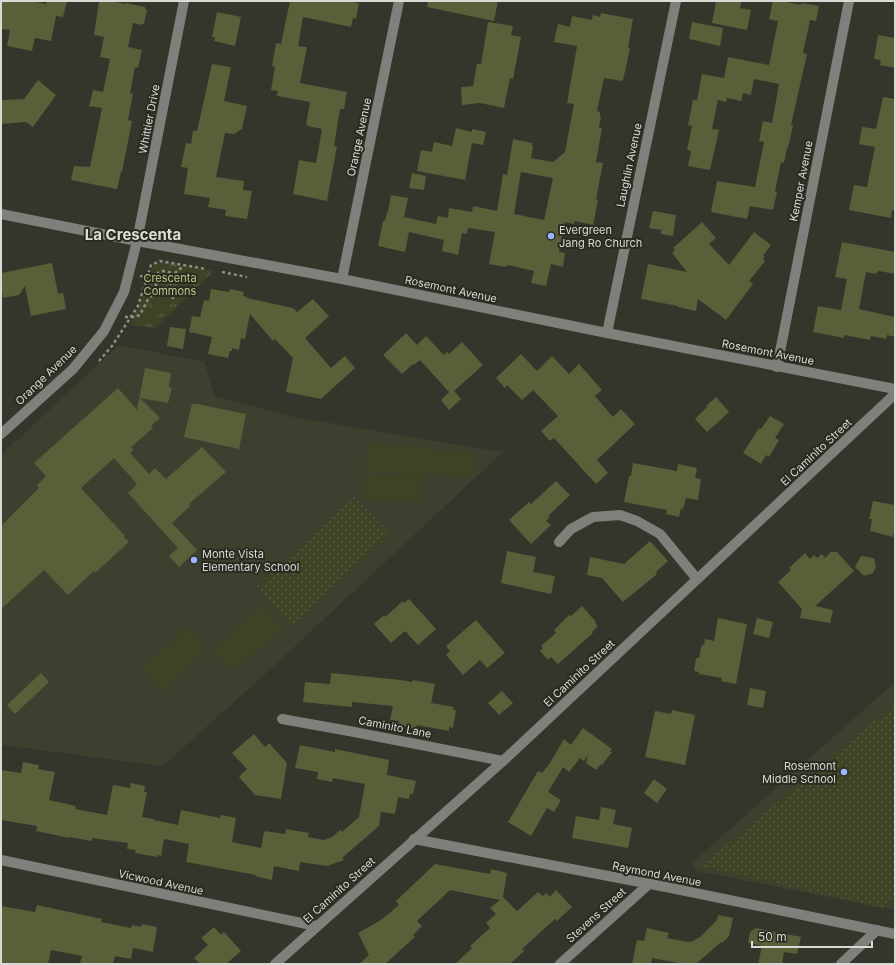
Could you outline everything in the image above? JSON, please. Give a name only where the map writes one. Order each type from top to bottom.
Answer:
[{"type":"street","name":"Whittier Drive","points":[[137,241],[184,1]]},
{"type":"street","name":"Orange Avenue","points":[[342,279],[399,1]]},
{"type":"street","name":"Laughlin Avenue","points":[[607,333],[676,1]]},
{"type":"street","name":"Kemper Avenue","points":[[777,367],[849,1]]},
{"type":"street","name":"Rosemont Avenue","points":[[1,214],[342,279],[777,367],[895,389]]},
{"type":"street","name":"Orange Avenue","points":[[1,434],[73,369],[104,331],[124,292],[137,241]]},
{"type":"street","name":"El Caminito Street","points":[[274,964],[503,761],[895,394]]},
{"type":"street","points":[[559,542],[571,529],[593,516],[620,515],[637,521],[660,534],[697,579]]},
{"type":"street","name":"Caminito Lane","points":[[282,719],[503,761]]},
{"type":"street","name":"Raymond Avenue","points":[[414,839],[649,884],[895,934]]},
{"type":"street","name":"Vicwood Avenue","points":[[1,860],[316,926]]},
{"type":"street","name":"Stevens Street","points":[[560,964],[649,884]]},
{"type":"street","points":[[841,964],[877,930]]},
{"type":"path","points":[[99,361],[112,346],[138,306],[151,265],[160,261],[207,269]]},
{"type":"path","points":[[134,317],[140,315],[148,299],[157,291],[170,286],[179,269],[184,265]]},
{"type":"path","points":[[162,290],[156,284],[155,278],[158,273],[167,271],[172,273],[173,280]]},
{"type":"path","points":[[221,271],[247,277]]},
{"type":"path","points":[[147,277],[155,278]]},
{"type":"path","points":[[166,288],[172,293],[172,298]]},
{"type":"shaded area","name":"Monte Vista Elementary School","points":[[119,345],[204,362],[215,396],[294,417],[503,452],[275,665],[163,766],[1,745],[1,455]]},
{"type":"shaded area","name":"Rosemont Middle School","points":[[895,682],[895,910],[697,871],[692,863]]},
{"type":"green space","name":"Crescenta Commons","points":[[165,262],[214,271],[155,328],[130,325],[153,266],[155,263]]},
{"type":"green space","points":[[368,444],[424,447],[424,449],[475,451],[474,477],[366,471]]},
{"type":"green space","points":[[366,473],[422,475],[421,502],[365,500]]},
{"type":"green space","points":[[354,497],[390,534],[292,626],[257,587]]},
{"type":"green space","points":[[263,605],[283,627],[233,671],[214,649]]},
{"type":"green space","points":[[188,626],[207,648],[161,692],[142,670]]},
{"type":"green space","name":"Rosemont Middle School","points":[[895,704],[895,896],[882,908],[702,866]]},
{"type":"building","points":[[1,1],[31,1],[46,4],[47,1],[67,1],[63,17],[56,16],[51,41],[35,38],[32,51],[7,46],[10,30],[1,29]]},
{"type":"building","points":[[99,1],[126,3],[145,7],[147,10],[144,24],[133,23],[128,47],[142,50],[138,68],[135,67],[130,93],[133,94],[128,120],[132,121],[122,172],[117,189],[71,180],[74,166],[90,167],[102,108],[89,106],[93,90],[103,92],[110,59],[100,57],[104,37],[94,35]]},
{"type":"building","points":[[290,1],[349,1],[359,3],[356,19],[353,18],[351,27],[303,17],[298,46],[307,47],[300,83],[347,92],[344,109],[340,109],[334,146],[337,146],[327,201],[293,194],[299,160],[316,163],[322,129],[308,126],[306,124],[310,102],[277,96],[278,91],[271,90],[275,67],[272,66],[276,43],[281,44]]},
{"type":"building","points":[[428,1],[498,1],[494,21],[427,7]]},
{"type":"building","points":[[716,1],[742,1],[740,8],[751,10],[747,30],[712,23]]},
{"type":"building","points":[[773,1],[819,6],[816,21],[810,20],[803,53],[807,54],[791,125],[793,125],[788,148],[784,163],[781,162],[773,210],[750,206],[747,219],[711,212],[717,181],[755,187],[764,142],[759,141],[763,121],[772,123],[779,84],[754,79],[751,95],[743,93],[741,101],[727,98],[726,102],[718,100],[712,129],[719,130],[710,170],[688,166],[691,151],[687,150],[692,126],[688,125],[693,100],[697,100],[702,74],[724,78],[728,57],[769,65],[778,21],[769,19]]},
{"type":"building","points":[[217,12],[241,17],[235,46],[214,41],[215,37],[212,37]]},
{"type":"building","points":[[601,13],[633,19],[628,48],[630,49],[623,80],[604,78],[597,111],[600,112],[601,116],[599,128],[602,128],[596,162],[603,163],[593,225],[575,221],[574,224],[565,222],[559,252],[565,253],[563,267],[551,264],[546,286],[531,283],[534,271],[508,265],[505,267],[489,264],[495,232],[468,228],[467,234],[462,233],[458,255],[442,251],[444,240],[409,232],[405,252],[378,246],[383,221],[385,221],[388,212],[391,195],[408,198],[404,217],[436,224],[438,216],[448,218],[449,208],[472,212],[473,206],[497,211],[503,174],[507,175],[513,139],[532,143],[531,158],[553,162],[565,152],[574,104],[567,103],[577,46],[554,42],[558,24],[570,27],[572,16],[592,20],[593,15],[600,17]],"holes":[[[521,172],[553,178],[544,220],[514,214]]]},
{"type":"building","points":[[488,22],[513,26],[511,35],[521,37],[513,79],[510,78],[504,108],[480,103],[462,105],[461,87],[473,86],[477,64],[481,64]]},
{"type":"building","points":[[692,22],[723,28],[720,46],[689,39]]},
{"type":"building","points":[[878,35],[895,38],[895,68],[880,65],[881,60],[874,59]]},
{"type":"building","points":[[212,64],[231,67],[224,101],[247,106],[242,129],[234,134],[225,133],[216,177],[244,181],[243,190],[252,191],[247,219],[225,216],[226,210],[208,207],[210,198],[184,194],[188,168],[181,167],[186,143],[191,144],[193,131],[197,131]]},
{"type":"building","points":[[38,80],[56,95],[33,127],[26,122],[1,124],[1,100],[24,99]]},
{"type":"building","points":[[883,97],[895,99],[895,211],[892,210],[891,218],[849,210],[854,185],[867,187],[875,147],[859,144],[862,127],[876,129]]},
{"type":"building","points":[[456,128],[472,132],[472,129],[486,132],[483,145],[472,143],[465,180],[417,171],[421,150],[432,152],[434,142],[452,146]]},
{"type":"building","points":[[412,173],[426,176],[424,190],[409,188]]},
{"type":"building","points":[[653,211],[676,215],[673,236],[661,234],[661,230],[649,228]]},
{"type":"building","points":[[702,222],[716,238],[709,244],[729,265],[754,232],[771,245],[763,256],[765,257],[763,259],[765,261],[749,281],[753,284],[726,320],[698,299],[696,311],[641,299],[648,264],[687,272],[672,253],[675,250],[673,248]]},
{"type":"building","points":[[842,242],[895,252],[895,274],[879,271],[875,274],[866,272],[859,309],[895,317],[895,337],[887,335],[886,339],[871,336],[870,340],[844,335],[844,338],[813,332],[818,306],[841,310],[847,279],[835,277]]},
{"type":"building","points":[[52,263],[58,294],[63,293],[66,309],[31,316],[25,286],[19,295],[3,298],[1,273]]},
{"type":"building","points":[[211,289],[229,292],[230,289],[244,292],[243,296],[247,298],[293,308],[297,312],[313,299],[329,316],[305,338],[331,368],[345,356],[355,368],[321,399],[286,392],[293,358],[275,339],[273,341],[250,314],[245,339],[241,338],[239,350],[232,348],[228,358],[208,354],[212,337],[189,332],[192,316],[200,317],[204,300],[209,301]]},
{"type":"building","points":[[170,327],[186,329],[183,349],[167,346]]},
{"type":"building","points":[[406,333],[417,345],[426,336],[444,355],[447,352],[449,354],[462,342],[483,365],[454,391],[461,399],[449,410],[441,400],[449,392],[420,360],[402,374],[383,355]]},
{"type":"building","points":[[521,354],[537,371],[552,356],[569,374],[579,364],[602,390],[595,396],[613,417],[621,409],[635,424],[597,460],[608,473],[596,484],[554,438],[550,441],[541,431],[558,416],[533,390],[522,400],[507,385],[505,388],[496,378]]},
{"type":"building","points":[[145,368],[171,373],[169,387],[172,388],[168,403],[140,398],[160,418],[151,426],[153,428],[131,447],[134,450],[130,453],[149,474],[155,468],[166,479],[202,447],[226,472],[189,504],[190,506],[172,523],[197,550],[179,567],[169,556],[178,548],[128,493],[137,484],[114,458],[81,488],[129,542],[68,595],[44,570],[1,609],[1,526],[39,488],[37,485],[46,476],[34,463],[118,388],[137,410]]},
{"type":"building","points":[[716,397],[729,412],[707,432],[695,419]]},
{"type":"building","points":[[192,404],[246,414],[239,449],[184,437]]},
{"type":"building","points":[[770,416],[784,424],[775,438],[779,440],[769,457],[766,455],[761,464],[743,453],[759,428],[761,429]]},
{"type":"building","points":[[633,463],[677,471],[678,464],[697,468],[695,478],[701,479],[698,500],[686,498],[683,509],[681,508],[679,517],[666,514],[667,510],[624,502]]},
{"type":"building","points":[[556,481],[570,495],[548,516],[550,517],[546,521],[551,525],[531,544],[509,520],[529,502],[531,504]]},
{"type":"building","points":[[873,501],[895,505],[895,535],[893,534],[893,537],[870,531],[872,519],[869,519]]},
{"type":"building","points":[[650,541],[668,561],[656,572],[657,574],[623,602],[602,578],[587,575],[590,557],[624,564]]},
{"type":"building","points":[[507,551],[536,557],[533,572],[555,576],[551,594],[501,583]]},
{"type":"building","points":[[831,552],[837,552],[854,571],[815,606],[833,610],[830,623],[800,618],[802,609],[778,582],[791,570],[789,568],[805,553],[810,559],[814,555],[817,558],[822,554],[825,558]]},
{"type":"building","points":[[861,556],[874,558],[876,567],[873,573],[864,576],[855,567]]},
{"type":"building","points":[[409,599],[436,629],[418,645],[405,631],[391,643],[374,624],[384,615],[385,617],[403,601],[404,603]]},
{"type":"building","points":[[582,606],[598,626],[592,632],[593,633],[558,664],[551,657],[548,660],[540,651],[543,648],[541,646],[556,633],[554,630],[569,615],[571,616]]},
{"type":"building","points":[[718,618],[747,624],[736,684],[721,681],[722,678],[699,674],[699,672],[694,671],[696,658],[699,658],[702,644],[704,645],[705,639],[714,641]]},
{"type":"building","points":[[757,618],[773,622],[769,638],[753,634]]},
{"type":"building","points":[[476,620],[505,653],[487,668],[480,660],[463,675],[446,655],[450,651],[446,646]]},
{"type":"building","points":[[41,673],[49,682],[15,714],[7,705]]},
{"type":"building","points":[[331,673],[412,682],[413,680],[435,684],[431,703],[454,707],[453,710],[456,710],[453,728],[449,727],[449,731],[417,725],[416,729],[398,725],[399,721],[390,720],[393,706],[352,702],[352,707],[303,702],[305,682],[330,684]]},
{"type":"building","points":[[750,688],[766,691],[763,708],[747,705]]},
{"type":"building","points":[[502,691],[513,703],[499,715],[488,703]]},
{"type":"building","points":[[672,710],[695,715],[685,765],[645,757],[655,711],[671,714]]},
{"type":"building","points":[[583,728],[612,749],[610,752],[612,752],[602,765],[601,764],[596,770],[586,763],[588,755],[584,761],[580,758],[569,772],[563,767],[548,792],[561,800],[554,812],[547,808],[531,836],[508,822],[538,771],[542,773],[550,763],[564,739],[571,745]]},
{"type":"building","points":[[254,734],[265,747],[269,743],[287,763],[281,799],[255,795],[239,777],[247,769],[232,753]]},
{"type":"building","points":[[300,745],[335,752],[335,749],[389,760],[387,775],[416,781],[413,794],[410,794],[409,799],[398,797],[395,814],[381,812],[379,826],[342,858],[344,860],[327,866],[300,862],[299,871],[274,866],[272,880],[255,876],[256,875],[186,862],[189,844],[164,839],[161,856],[157,855],[157,857],[135,853],[136,850],[127,849],[128,843],[92,838],[92,841],[69,838],[36,831],[37,826],[1,820],[1,770],[21,773],[23,762],[39,765],[38,769],[55,772],[49,800],[76,806],[75,809],[107,815],[113,785],[130,788],[131,783],[145,786],[144,792],[147,792],[142,817],[178,825],[181,810],[220,818],[221,815],[236,818],[232,842],[261,848],[265,831],[285,834],[286,829],[309,833],[308,837],[324,840],[332,837],[340,830],[342,832],[359,817],[365,784],[333,778],[332,782],[317,779],[318,772],[295,768]]},
{"type":"building","points":[[654,779],[667,789],[657,803],[644,793]]},
{"type":"building","points":[[601,807],[616,810],[613,824],[632,828],[628,848],[572,838],[576,816],[599,820]]},
{"type":"building","points":[[435,864],[490,874],[491,869],[507,873],[503,897],[517,911],[538,892],[543,896],[546,893],[550,897],[556,890],[572,907],[557,921],[555,919],[522,949],[524,951],[510,964],[455,964],[472,948],[470,946],[490,928],[486,923],[496,914],[490,908],[500,900],[450,890],[417,921],[422,926],[413,935],[415,937],[385,964],[359,964],[369,955],[358,933],[381,920],[399,905],[396,901]]},
{"type":"building","points":[[37,905],[102,919],[101,922],[131,928],[132,925],[141,927],[142,924],[157,927],[153,952],[133,948],[131,959],[115,956],[113,964],[87,964],[80,963],[82,956],[51,950],[48,964],[1,964],[1,906],[35,912]]},
{"type":"building","points":[[718,915],[733,918],[729,936],[696,964],[683,964],[652,958],[651,964],[632,964],[637,940],[644,941],[647,928],[669,933],[667,938],[688,942],[700,937],[717,920]]},
{"type":"building","points":[[214,927],[221,935],[224,932],[241,951],[226,964],[200,964],[194,958],[208,945],[201,938]]},
{"type":"building","points":[[756,928],[801,937],[797,954],[784,952],[782,964],[758,964],[762,946],[748,943],[750,932]]},
{"type":"place","name":"Evergreen Jang Ro Church","points":[[551,236]]},
{"type":"place","name":"Monte Vista Elementary School","points":[[194,560]]},
{"type":"place","name":"Rosemont Middle School","points":[[844,772]]},
{"type":"district","name":"La Crescenta","points":[[133,234]]}]
